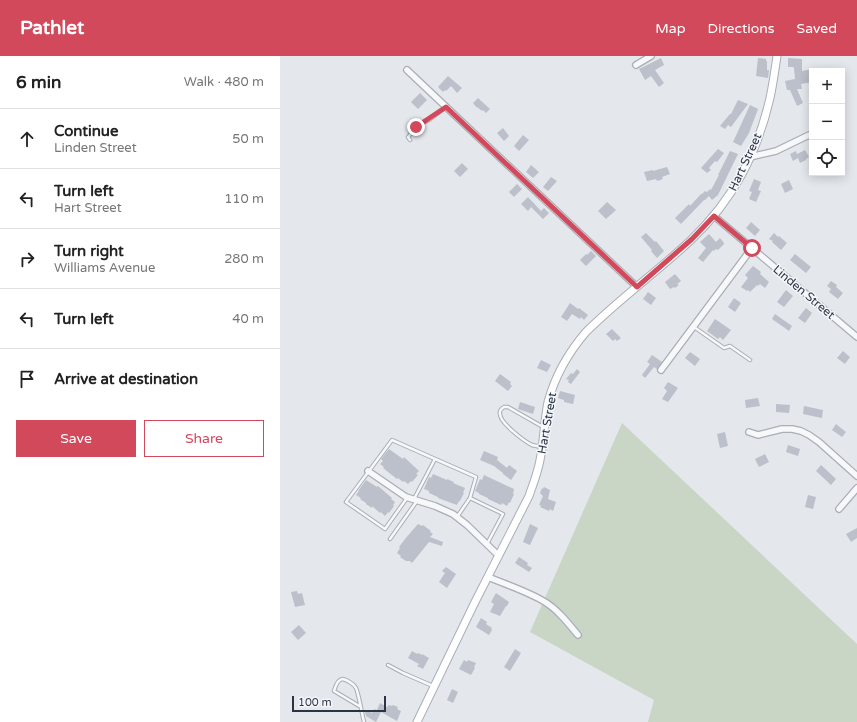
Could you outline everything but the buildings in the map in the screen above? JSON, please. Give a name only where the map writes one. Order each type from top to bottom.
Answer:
[{"type":"main road","name":"Hart Street","points":[[417,722],[531,490],[540,460],[546,413],[550,395],[560,370],[570,352],[589,329],[692,239],[714,216],[734,190],[760,134],[772,91],[777,56]]},
{"type":"street","points":[[636,64],[651,56]]},
{"type":"street","points":[[407,70],[637,287]]},
{"type":"street","points":[[750,158],[776,151],[809,135]]},
{"type":"street","name":"Linden Street","points":[[714,216],[857,337]]},
{"type":"street","points":[[661,370],[752,248]]},
{"type":"street","points":[[749,432],[761,435],[777,430],[787,429],[805,433],[819,442],[857,476]]},
{"type":"street","points":[[368,471],[400,494],[442,508],[457,517],[498,555]]},
{"type":"street","points":[[839,509],[857,488]]},
{"type":"street","points":[[488,577],[545,602],[559,614],[578,635]]},
{"type":"lane","points":[[410,140],[408,137],[416,127],[446,107]]},
{"type":"lane","points":[[693,326],[724,348],[730,346],[750,360]]},
{"type":"lane","points":[[542,447],[534,446],[502,421],[500,416],[501,409],[508,407],[544,428]]},
{"type":"lane","points":[[413,499],[385,529],[346,502],[392,440],[476,477],[470,498],[457,517]]},
{"type":"lane","points":[[390,539],[435,459]]},
{"type":"lane","points":[[470,498],[503,514],[487,545]]},
{"type":"lane","points":[[388,664],[403,673],[434,687]]},
{"type":"lane","points":[[360,707],[335,693],[334,690],[340,680],[343,679],[351,683],[356,689],[364,722]]},
{"type":"green space","points":[[622,423],[857,644],[857,722],[648,722],[654,700],[530,632]]},
{"type":"route","points":[[416,127],[429,120],[446,107],[637,287],[692,239],[714,216],[752,248]]}]
